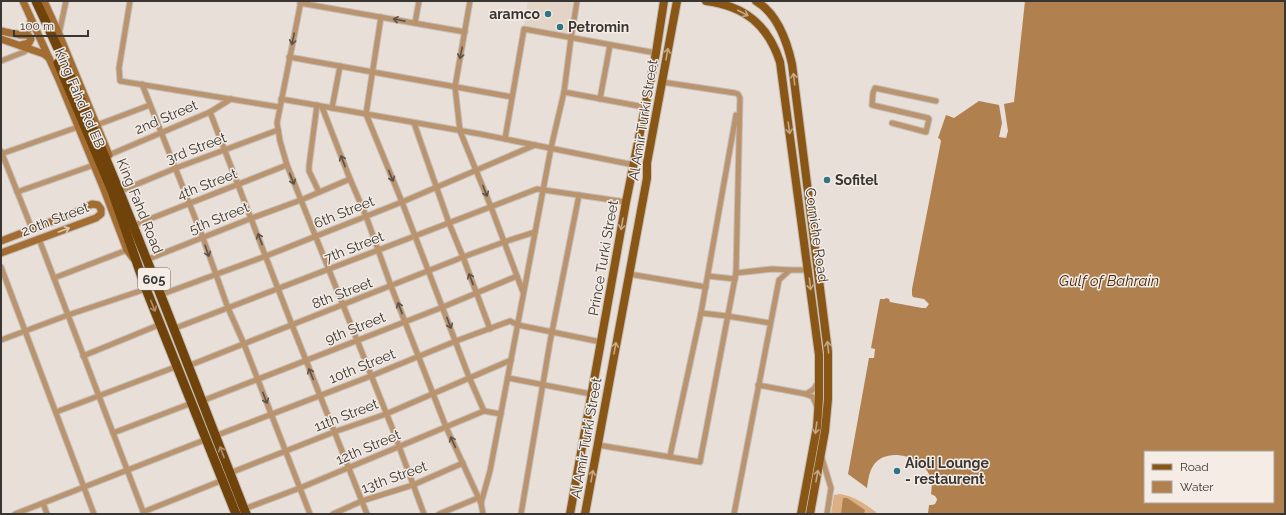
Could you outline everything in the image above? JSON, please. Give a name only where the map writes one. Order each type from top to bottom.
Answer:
[{"type":"highway","name":"King Fahd Road","points":[[30,1],[55,47],[145,255],[202,401],[223,480],[236,514]]},
{"type":"highway","name":"King Fahd Road","points":[[36,1],[112,191],[146,289],[192,403],[230,473],[245,511]]},
{"type":"main road","name":"King Fahd Rd EB","points":[[23,1],[50,60],[94,165],[127,250],[140,271]]},
{"type":"main road","name":"King Fahd Rd EB","points":[[44,1],[123,190],[140,235],[145,255]]},
{"type":"main road","name":"Al Amir Turki Street","points":[[585,514],[647,178],[647,163],[677,1]]},
{"type":"main road","points":[[674,13],[676,8],[684,1]]},
{"type":"main road","name":"Corniche Road","points":[[709,1],[732,7],[750,16],[768,34],[780,62],[809,270],[819,354],[817,427],[801,514]]},
{"type":"main road","name":"Corniche Road","points":[[756,1],[764,7],[779,25],[788,46],[792,64],[828,352],[828,398],[825,431],[810,514]]},
{"type":"main road","name":"Prince Turki Street","points":[[570,514],[626,202],[656,53],[664,4]]},
{"type":"main road","points":[[20,34],[25,33],[30,28],[31,21]]},
{"type":"main road","points":[[1,30],[28,35],[31,39],[29,43],[21,45]]},
{"type":"main road","points":[[1,39],[44,54],[50,60]]},
{"type":"main road","points":[[634,163],[647,163]]},
{"type":"main road","points":[[92,204],[102,197],[103,187]]},
{"type":"main road","name":"20th Street","points":[[1,241],[81,210],[92,204],[98,205],[101,209],[101,214],[96,218],[1,254]]},
{"type":"main road","points":[[96,218],[107,216],[115,218]]},
{"type":"street","points":[[59,34],[66,1]]},
{"type":"street","points":[[130,1],[119,68],[120,81],[279,107]]},
{"type":"street","points":[[415,23],[419,1]]},
{"type":"street","points":[[470,1],[455,87],[460,131],[524,293]]},
{"type":"street","points":[[480,501],[490,471],[551,148],[564,92],[577,1]]},
{"type":"street","points":[[424,514],[399,446],[287,165],[280,141],[277,122],[300,2],[465,32]]},
{"type":"street","points":[[381,17],[366,114],[402,202],[469,377],[484,411],[501,414]]},
{"type":"street","points":[[505,139],[524,29],[656,53]]},
{"type":"street","points":[[600,99],[610,45]]},
{"type":"street","points":[[1,61],[24,52],[29,48]]},
{"type":"street","points":[[289,57],[512,97]]},
{"type":"street","points":[[332,108],[340,66]]},
{"type":"street","points":[[598,445],[700,462],[735,279],[740,98],[738,94],[735,93],[662,82]]},
{"type":"street","points":[[142,84],[190,204],[228,308],[244,344],[310,514]]},
{"type":"street","points":[[892,123],[926,132],[929,119],[872,105],[875,88],[936,101]]},
{"type":"street","points":[[564,92],[644,107]]},
{"type":"street","points":[[670,456],[706,287],[740,98]]},
{"type":"street","name":"2nd Street","points":[[109,155],[210,112],[232,99]]},
{"type":"street","points":[[281,99],[634,163]]},
{"type":"street","points":[[97,125],[150,105]]},
{"type":"street","points":[[320,106],[366,216],[391,286],[446,427],[484,513]]},
{"type":"street","points":[[319,192],[309,166],[320,106]]},
{"type":"street","points":[[210,112],[367,514]]},
{"type":"street","points":[[414,123],[449,223],[490,329]]},
{"type":"street","points":[[32,229],[1,153],[78,127]]},
{"type":"street","name":"3rd Street","points":[[123,190],[176,168],[278,130]]},
{"type":"street","name":"6th Street","points":[[160,295],[266,256],[402,202],[535,145]]},
{"type":"street","points":[[17,192],[94,165]]},
{"type":"street","name":"4th Street","points":[[136,224],[287,165]]},
{"type":"street","name":"5th Street","points":[[145,255],[203,238],[301,200],[350,179]]},
{"type":"street","name":"7th Street","points":[[173,329],[537,189],[543,189]]},
{"type":"street","points":[[543,189],[626,202]]},
{"type":"street","points":[[521,514],[552,332],[579,195]]},
{"type":"street","name":"8th Street","points":[[188,366],[463,257],[535,232]]},
{"type":"street","points":[[38,239],[143,513],[223,480]]},
{"type":"street","points":[[54,278],[127,250]]},
{"type":"street","points":[[1,267],[94,514]]},
{"type":"street","points":[[736,273],[772,269],[809,270]]},
{"type":"street","points":[[734,514],[779,280],[790,270]]},
{"type":"street","points":[[629,274],[706,287]]},
{"type":"street","name":"9th Street","points":[[202,401],[443,307],[517,276]]},
{"type":"street","points":[[708,276],[735,279]]},
{"type":"street","points":[[1,340],[68,315],[146,289]]},
{"type":"street","points":[[700,314],[727,316],[770,323]]},
{"type":"street","name":"10th Street","points":[[15,514],[127,469],[271,415],[510,321],[518,325],[601,342]]},
{"type":"street","points":[[84,356],[161,324]]},
{"type":"street","name":"11th Street","points":[[230,473],[334,432],[386,414],[511,360]]},
{"type":"street","points":[[56,412],[178,366]]},
{"type":"street","points":[[508,378],[591,394]]},
{"type":"street","points":[[806,394],[814,389],[819,381]]},
{"type":"street","points":[[758,385],[806,394],[813,397],[818,410]]},
{"type":"street","points":[[113,434],[192,403]]},
{"type":"street","name":"12th Street","points":[[245,511],[484,411]]},
{"type":"street","points":[[821,453],[831,488],[827,514]]},
{"type":"street","name":"13th Street","points":[[333,514],[362,501],[413,485],[463,463]]},
{"type":"street","points":[[439,514],[480,501]]},
{"type":"street","points":[[43,503],[47,514]]},
{"type":"shaded area","points":[[528,1],[573,1],[568,35],[524,27]]},
{"type":"shaded area","points":[[840,494],[868,506],[876,512],[876,514],[831,514],[834,495]]},
{"type":"water","name":"Gulf of Bahrain","points":[[1025,1],[1285,1],[1285,514],[928,514],[929,505],[935,504],[937,499],[931,494],[931,480],[926,469],[920,463],[912,459],[895,455],[886,456],[879,460],[873,466],[867,488],[848,474],[869,358],[874,358],[875,349],[871,348],[880,299],[886,298],[889,299],[890,302],[922,308],[926,308],[929,304],[924,299],[913,297],[912,289],[941,141],[938,138],[946,115],[954,118],[979,101],[999,105],[1002,123],[999,137],[1006,138],[1008,131],[1004,104],[1014,102]]},
{"type":"water","points":[[843,498],[847,498],[865,510],[864,514],[841,514]]},
{"type":"place","name":"aramco","points":[[548,14]]},
{"type":"place","name":"Petromin","points":[[560,27]]},
{"type":"place","name":"Sofitel","points":[[827,180]]},
{"type":"place","name":"Aioli Lounge - restaurent","points":[[897,471]]}]
